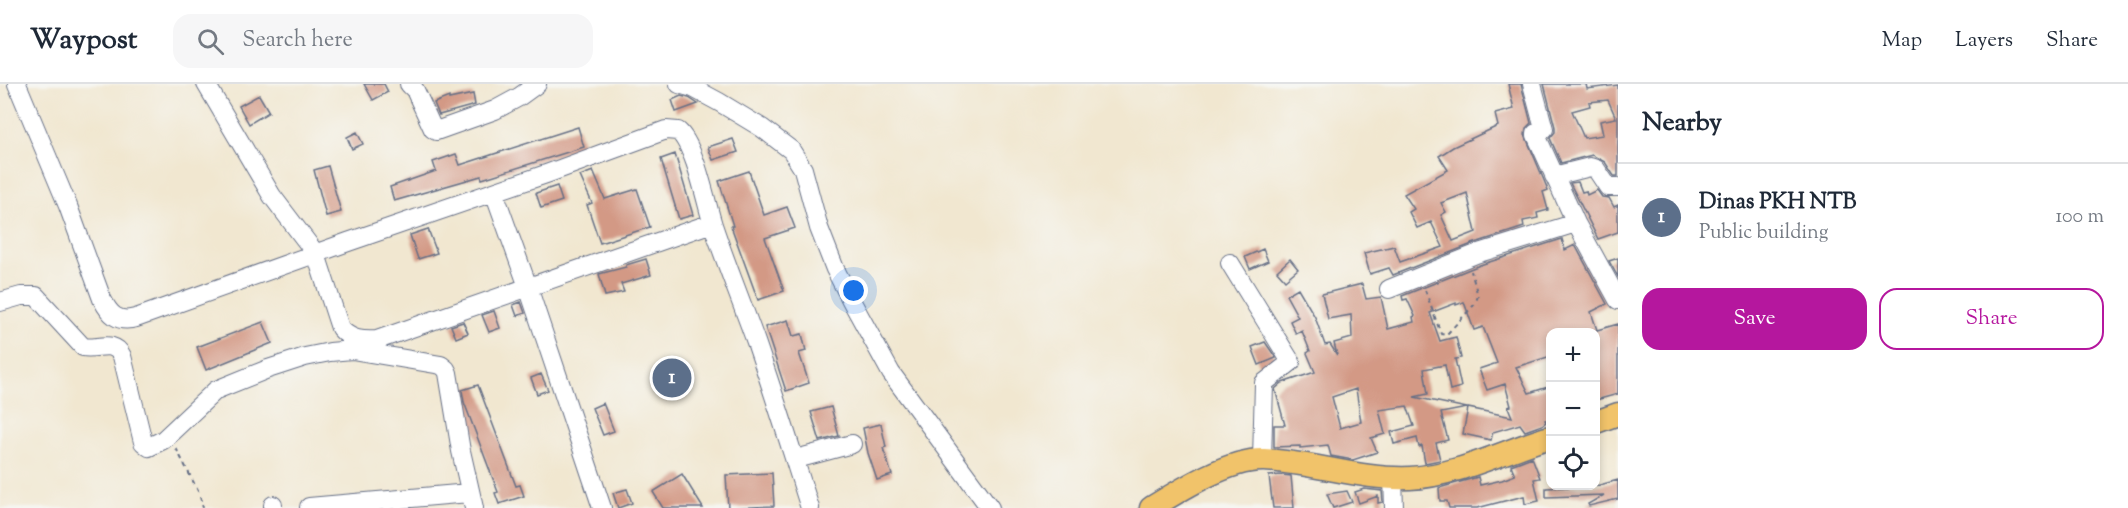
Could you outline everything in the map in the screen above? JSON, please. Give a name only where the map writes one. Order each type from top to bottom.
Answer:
[{"type":"main road","points":[[1600,421],[1618,414]]},
{"type":"main road","points":[[1151,508],[1216,472],[1262,460],[1393,478],[1437,474],[1546,439]]},
{"type":"street","points":[[17,84],[68,206],[102,299],[114,317],[124,321],[666,130],[675,130],[682,134],[686,141],[705,192],[712,223],[796,459],[810,508]]},
{"type":"street","points":[[206,84],[307,257],[340,328],[349,336],[361,340],[377,340],[712,223]]},
{"type":"street","points":[[409,84],[415,90],[437,131],[495,110],[537,84]]},
{"type":"street","points":[[679,84],[693,88],[719,102],[769,133],[791,150],[803,169],[819,228],[835,269],[891,373],[990,508]]},
{"type":"street","points":[[1532,84],[1544,129],[1536,135],[1576,223],[1618,300]]},
{"type":"street","points":[[1554,176],[1590,167],[1596,169],[1608,187],[1618,187]]},
{"type":"street","points":[[494,192],[602,508]]},
{"type":"street","points":[[1389,289],[1467,258],[1576,223]]},
{"type":"street","points":[[1230,262],[1291,362],[1290,365],[1263,383],[1262,460]]},
{"type":"street","points":[[0,302],[21,296],[36,296],[83,347],[117,348],[122,356],[143,442],[151,447],[169,435],[216,390],[305,357],[330,351],[352,350],[444,366],[448,373],[472,500],[309,507]]},
{"type":"street","points":[[796,459],[852,444]]},
{"type":"street","points":[[1393,478],[1394,508]]},
{"type":"path","points":[[1420,276],[1441,334],[1446,335],[1477,299],[1467,258]]},
{"type":"path","points":[[169,435],[199,493],[202,508]]},
{"type":"building","points":[[364,84],[384,84],[388,92],[373,100]]},
{"type":"building","points":[[1508,84],[1521,84],[1531,123],[1526,128],[1525,135],[1548,190],[1543,192],[1548,210],[1537,213],[1538,218],[1523,221],[1524,227],[1472,244],[1393,275],[1389,268],[1370,274],[1364,253],[1394,246],[1400,262],[1443,247],[1431,222],[1417,228],[1409,212],[1414,209],[1404,194],[1448,170],[1439,156],[1498,126],[1495,114],[1514,109]],"holes":[[[1467,193],[1476,232],[1453,241],[1441,215],[1446,212],[1441,203]]]},
{"type":"building","points":[[1544,84],[1586,84],[1587,89],[1618,85],[1618,176],[1614,176],[1605,162],[1592,155],[1561,163],[1550,138],[1555,132]],"holes":[[[1608,100],[1616,118],[1600,121],[1603,135],[1584,138],[1572,111],[1590,106],[1589,102]]]},
{"type":"building","points":[[473,94],[475,105],[439,115],[434,103],[449,97],[449,99]]},
{"type":"building","points":[[259,95],[269,112],[249,124],[239,106]]},
{"type":"building","points":[[681,96],[698,104],[676,112],[672,100]]},
{"type":"building","points":[[578,127],[584,147],[482,179],[481,176],[394,201],[390,187],[436,171],[433,162],[456,154],[460,165]]},
{"type":"building","points":[[357,132],[363,144],[352,149],[347,137]]},
{"type":"building","points":[[733,139],[738,152],[713,160],[708,147]]},
{"type":"building","points":[[675,154],[693,215],[679,219],[661,159]]},
{"type":"building","points":[[328,166],[341,212],[326,216],[314,170]]},
{"type":"building","points":[[593,171],[605,199],[637,189],[650,227],[600,243],[587,205],[592,203],[580,176]]},
{"type":"building","points":[[749,171],[764,215],[787,207],[795,228],[765,238],[784,291],[758,300],[731,226],[733,226],[719,181]]},
{"type":"building","points":[[1578,182],[1582,192],[1586,191],[1587,195],[1597,190],[1602,197],[1609,198],[1614,207],[1618,205],[1618,232],[1598,239],[1570,183]]},
{"type":"building","points":[[557,186],[562,201],[541,208],[536,193]]},
{"type":"building","points":[[428,229],[437,253],[418,259],[410,235]]},
{"type":"building","points":[[1562,239],[1565,250],[1575,245],[1607,304],[1591,312],[1596,328],[1546,328],[1546,358],[1516,367],[1529,393],[1546,388],[1546,422],[1542,425],[1525,431],[1520,424],[1493,432],[1491,440],[1463,434],[1468,408],[1512,417],[1508,407],[1511,406],[1505,384],[1487,390],[1479,369],[1497,363],[1483,327],[1474,330],[1464,302],[1430,313],[1440,341],[1456,337],[1461,358],[1455,359],[1461,387],[1450,390],[1445,365],[1424,369],[1428,394],[1414,397],[1467,408],[1441,413],[1448,440],[1436,443],[1440,460],[1425,463],[1422,446],[1419,447],[1417,438],[1394,444],[1391,432],[1414,426],[1407,406],[1379,410],[1385,434],[1371,438],[1377,452],[1353,460],[1331,456],[1328,445],[1300,448],[1300,446],[1274,447],[1274,425],[1285,425],[1275,389],[1282,383],[1315,372],[1307,353],[1310,351],[1302,331],[1296,334],[1290,321],[1298,317],[1286,295],[1298,288],[1315,317],[1325,345],[1330,344],[1337,355],[1334,343],[1352,338],[1351,315],[1328,319],[1322,294],[1362,284],[1366,299],[1381,297],[1388,329],[1414,322],[1413,317],[1415,316],[1407,299],[1403,300],[1402,296],[1480,265]],"holes":[[[1356,389],[1361,422],[1340,428],[1332,397]]]},
{"type":"building","points":[[1263,249],[1268,261],[1250,269],[1245,257]]},
{"type":"building","points":[[1618,258],[1618,277],[1609,261]]},
{"type":"building","points":[[646,259],[651,275],[621,284],[624,292],[605,296],[599,274]]},
{"type":"building","points":[[1290,259],[1298,269],[1285,280],[1277,271]]},
{"type":"building","points":[[521,302],[525,313],[517,316],[513,305]]},
{"type":"building","points":[[494,311],[500,328],[489,332],[482,315]]},
{"type":"building","points":[[788,320],[793,336],[802,334],[806,351],[799,353],[809,383],[786,391],[765,327]]},
{"type":"building","points":[[263,322],[272,343],[206,370],[197,347]]},
{"type":"building","points":[[463,322],[468,333],[456,338],[451,326]]},
{"type":"building","points":[[1618,324],[1618,394],[1600,399],[1600,329]]},
{"type":"building","points":[[1265,342],[1276,358],[1259,365],[1252,347]]},
{"type":"building","points":[[541,374],[548,390],[537,394],[531,378]]},
{"type":"building","points":[[478,385],[516,486],[520,485],[524,496],[499,504],[495,493],[498,492],[464,402],[462,390]]},
{"type":"building","points":[[603,403],[614,431],[603,435],[592,408]]},
{"type":"building","points":[[831,407],[839,436],[820,441],[811,412]]},
{"type":"building","points":[[881,424],[886,447],[883,448],[892,475],[877,480],[863,428]]},
{"type":"building","points":[[1532,457],[1540,478],[1534,479],[1539,501],[1525,504],[1524,496],[1477,508],[1449,508],[1447,501],[1440,501],[1439,488],[1478,477],[1480,485],[1502,480],[1515,475],[1511,465]]},
{"type":"building","points":[[772,473],[774,506],[728,508],[726,475]]},
{"type":"building","points":[[682,474],[703,508],[663,508],[653,492]]},
{"type":"building","points":[[1269,476],[1291,476],[1294,508],[1273,508]]},
{"type":"building","points":[[1618,480],[1618,499],[1589,506],[1588,504],[1604,495],[1546,497],[1546,490],[1600,490],[1600,485]]},
{"type":"building","points":[[627,489],[632,503],[618,508],[613,493]]},
{"type":"building","points":[[1364,489],[1382,491],[1383,502],[1378,503],[1378,496],[1359,503],[1355,492]]},
{"type":"building","points":[[1347,491],[1352,502],[1333,508],[1327,494]]},
{"type":"place","name":"Dinas PKH NTB","points":[[672,378]]}]
